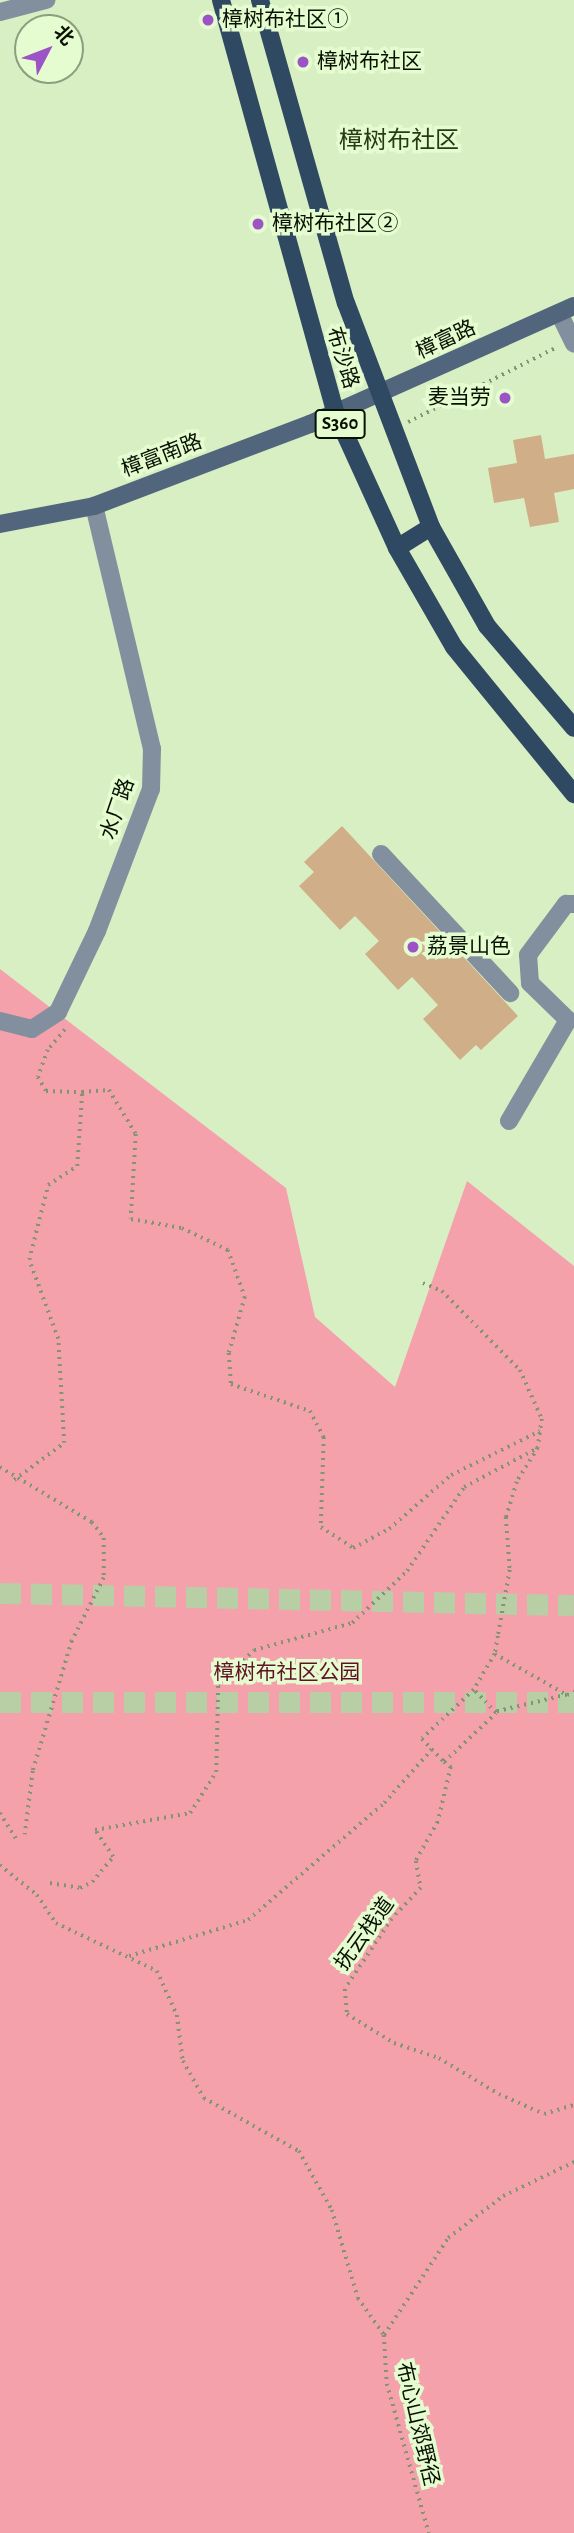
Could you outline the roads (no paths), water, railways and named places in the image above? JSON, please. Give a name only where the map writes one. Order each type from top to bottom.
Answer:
[{"type":"main road","name":"布沙路","points":[[221,0],[336,414],[397,548],[454,647],[574,794]]},
{"type":"main road","name":"布沙路","points":[[260,0],[377,395],[431,527],[487,626],[574,728]]},
{"type":"main road","points":[[397,548],[431,527]]},
{"type":"street","points":[[0,3],[10,0]]},
{"type":"street","points":[[0,12],[46,0]]},
{"type":"street","points":[[566,309],[573,342]]},
{"type":"street","name":"樟富路","points":[[336,414],[566,309]]},
{"type":"street","name":"樟富南路","points":[[0,524],[94,506],[336,414]]},
{"type":"street","name":"水厂路","points":[[0,1021],[32,1029],[58,1012],[97,931],[155,768],[94,506]]},
{"type":"street","points":[[381,854],[510,993]]},
{"type":"street","points":[[509,1121],[568,1020],[530,983],[528,955],[566,904],[574,904]]},
{"type":"tunnel","points":[[0,1593],[574,1605]]},
{"type":"tunnel","points":[[0,1702],[574,1702]]},
{"type":"place","name":"樟树布社区①","points":[[208,20]]},
{"type":"place","name":"樟树布社区","points":[[303,62]]},
{"type":"place","name":"樟树布社区②","points":[[258,224]]},
{"type":"place","name":"麦当劳","points":[[505,398]]},
{"type":"place","name":"荔景山色","points":[[413,947]]},
{"type":"district","name":"樟树布社区","points":[[399,142]]},
{"type":"park label","name":"樟树布社区公园","points":[[287,1673]]}]
